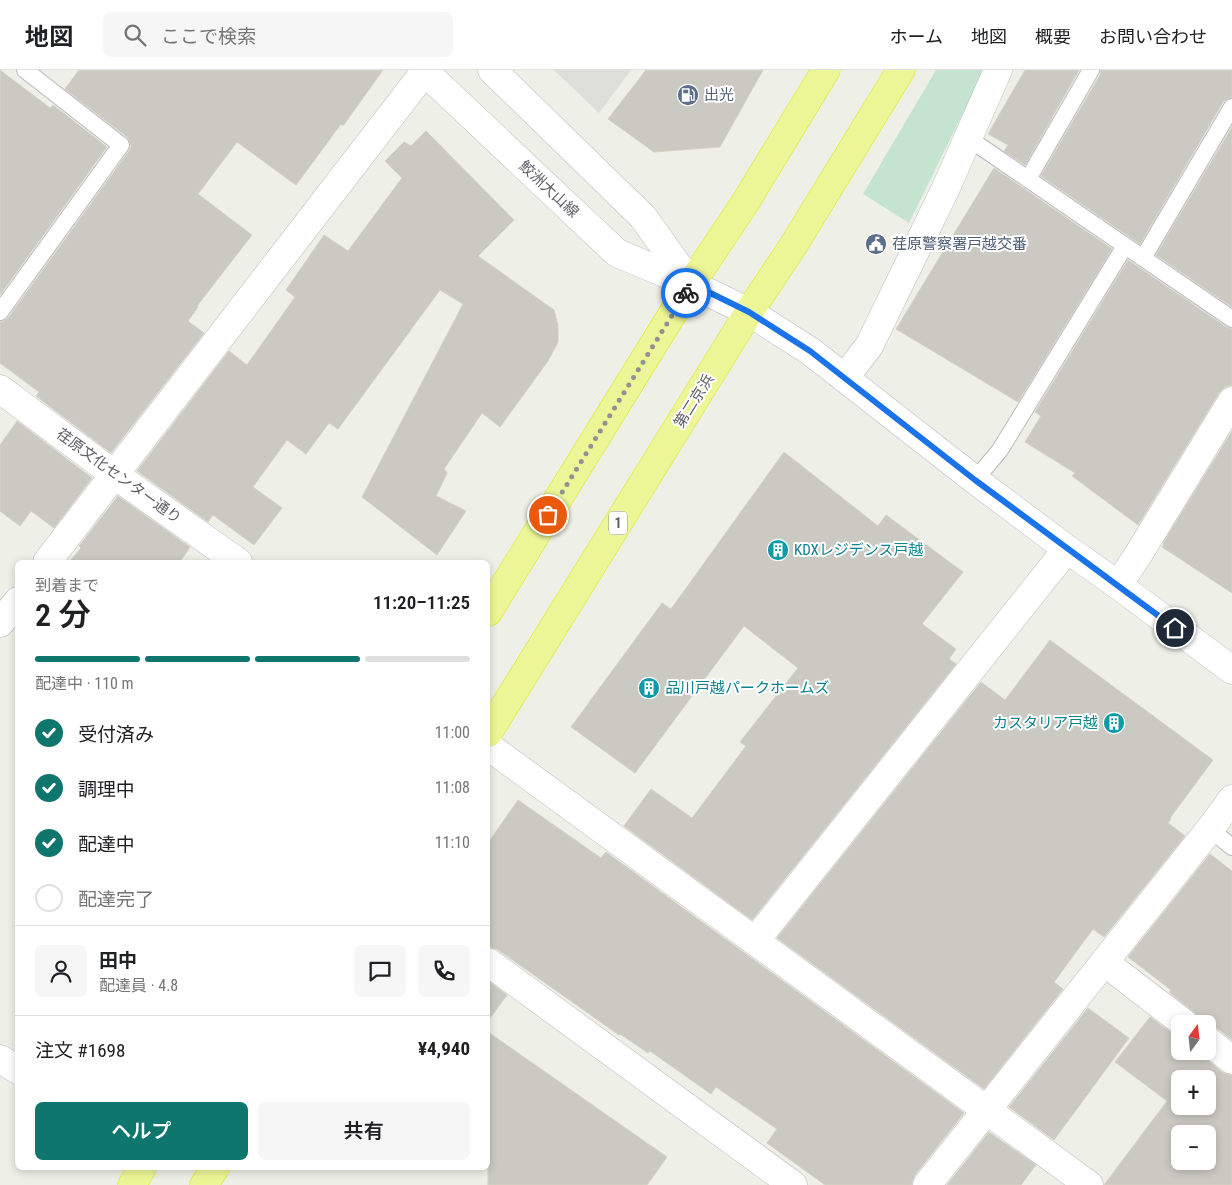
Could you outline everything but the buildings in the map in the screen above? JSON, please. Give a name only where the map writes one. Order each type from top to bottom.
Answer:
[{"type":"highway","points":[[490,609],[826,70]]},
{"type":"highway","name":"第二京浜","points":[[490,730],[749,312],[793,246],[902,70]]},
{"type":"highway","points":[[132,1185],[141,1170]]},
{"type":"highway","points":[[204,1185],[213,1170]]},
{"type":"street","name":"鮫洲大山線","points":[[492,70],[643,217],[692,284]]},
{"type":"street","points":[[844,377],[868,346],[945,190],[998,70]]},
{"type":"street","name":"鮫洲大山線","points":[[424,71],[617,253],[692,284],[749,312],[810,351],[975,480],[1232,670]]},
{"type":"street","points":[[49,560],[424,71]]},
{"type":"street","name":"荏原文化センター通り","points":[[0,389],[115,475],[235,560]]},
{"type":"street","points":[[1118,585],[1138,556],[1232,401]]},
{"type":"street","points":[[755,941],[1067,548]]},
{"type":"street","points":[[0,623],[15,605]]},
{"type":"street","points":[[490,747],[1089,1185]]},
{"type":"street","points":[[927,1185],[1232,799]]},
{"type":"street","points":[[1104,962],[1172,1015]]},
{"type":"street","points":[[490,963],[793,1185]]},
{"type":"street","points":[[1216,1047],[1232,1060]]},
{"type":"street","points":[[0,1059],[15,1068]]},
{"type":"lane","points":[[0,312],[121,145],[25,70]]},
{"type":"lane","points":[[1028,179],[1091,70]]},
{"type":"lane","points":[[1143,258],[1232,107]]},
{"type":"lane","points":[[968,138],[1232,319]]},
{"type":"lane","points":[[975,480],[1000,450],[1125,246]]},
{"type":"lane","points":[[1210,829],[1232,847]]},
{"type":"shaded area","points":[[554,70],[631,70],[599,113]]},
{"type":"green space","points":[[936,70],[984,70],[909,223],[863,194]]},
{"type":"way so far","points":[[548,515],[686,293]]},
{"type":"place","name":"出光","points":[[688,95]]},
{"type":"place","name":"荏原警察署戸越交番","points":[[876,244]]},
{"type":"place","name":"KDXレジデンス戸越","points":[[778,550]]},
{"type":"place","name":"品川戸越パークホームズ","points":[[649,688]]},
{"type":"place","name":"カスタリア戸越","points":[[1114,723]]},
{"type":"route","points":[[686,293],[692,284],[749,312],[810,351],[975,480],[1175,628]]}]
